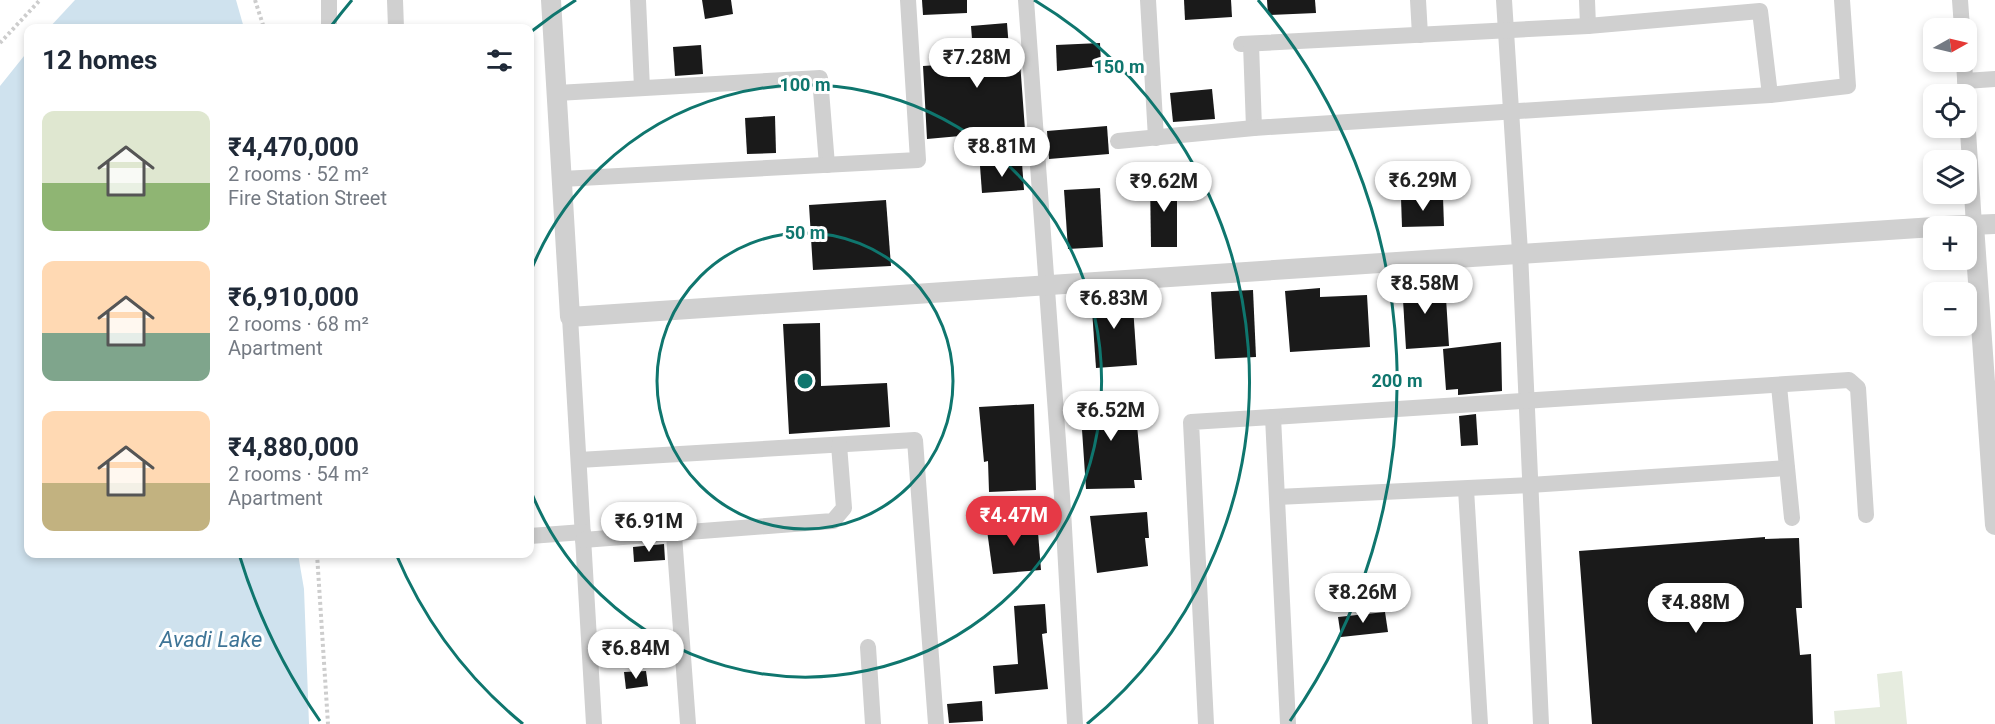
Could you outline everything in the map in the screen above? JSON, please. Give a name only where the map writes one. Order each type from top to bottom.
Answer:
[{"type":"street","points":[[329,0],[329,24]]},
{"type":"street","points":[[395,0],[396,24]]},
{"type":"street","points":[[551,0],[594,724]]},
{"type":"street","points":[[638,0],[642,88]]},
{"type":"street","points":[[562,179],[918,160],[908,0]]},
{"type":"street","points":[[1026,0],[1075,724]]},
{"type":"street","points":[[1148,0],[1156,138]]},
{"type":"street","points":[[1418,0],[1420,35]]},
{"type":"street","points":[[1504,0],[1520,252],[1541,724]]},
{"type":"street","points":[[1587,0],[1588,26]]},
{"type":"street","points":[[1118,141],[1254,128],[1770,95],[1848,86],[1842,0]]},
{"type":"street","points":[[1960,0],[1961,18]]},
{"type":"street","points":[[1254,128],[1246,44],[1588,26],[1705,8],[1760,11],[1770,95]]},
{"type":"street","points":[[557,93],[820,78],[827,165]]},
{"type":"street","points":[[1977,85],[1995,79]]},
{"type":"street","points":[[1968,138],[1973,216]]},
{"type":"street","points":[[1977,225],[1995,224]]},
{"type":"street","points":[[570,317],[1047,287],[1520,252],[1923,228]]},
{"type":"street","points":[[1977,259],[1991,415],[1995,525]]},
{"type":"street","points":[[1206,724],[1191,422],[1527,403],[1849,380],[1858,388],[1866,515]]},
{"type":"street","points":[[1779,386],[1792,518]]},
{"type":"street","points":[[1273,417],[1288,724]]},
{"type":"street","points":[[579,460],[915,440],[936,724]]},
{"type":"street","points":[[534,536],[674,535],[833,521],[844,508],[839,445]]},
{"type":"street","points":[[1277,497],[1466,489],[1787,468]]},
{"type":"street","points":[[1466,489],[1480,724]]},
{"type":"street","points":[[674,535],[688,724]]},
{"type":"street","points":[[868,647],[873,724]]},
{"type":"path","points":[[0,43],[40,0]]},
{"type":"path","points":[[255,0],[263,24]]},
{"type":"path","points":[[317,558],[328,724]]},
{"type":"shaded area","points":[[1902,671],[1907,724],[1835,724],[1834,711],[1880,707],[1877,674]]},
{"type":"water","points":[[75,0],[236,0],[243,24],[53,24]]},
{"type":"water","name":"Avadi Lake","points":[[24,56],[24,558],[299,558],[304,589],[309,724],[0,724],[0,86]]},
{"type":"building","points":[[702,0],[731,0],[733,14],[705,19]]},
{"type":"building","points":[[922,0],[967,0],[967,13],[923,15]]},
{"type":"building","points":[[1184,0],[1231,0],[1232,17],[1185,20]]},
{"type":"building","points":[[1267,0],[1315,0],[1316,13],[1268,15]]},
{"type":"building","points":[[1007,23],[1009,49],[1019,48],[1025,130],[927,139],[923,66],[968,63],[967,53],[973,52],[971,26]]},
{"type":"building","points":[[1100,43],[1101,66],[1057,71],[1056,45]]},
{"type":"building","points":[[701,45],[703,74],[675,76],[673,47]]},
{"type":"building","points":[[1212,89],[1215,119],[1173,122],[1170,93]]},
{"type":"building","points":[[775,116],[776,153],[747,154],[745,118]]},
{"type":"building","points":[[1107,126],[1109,154],[1049,159],[1047,131]]},
{"type":"building","points":[[1022,163],[1024,190],[982,193],[980,166]]},
{"type":"building","points":[[1150,179],[1177,179],[1177,247],[1151,247]]},
{"type":"building","points":[[1100,188],[1103,247],[1068,249],[1064,190]]},
{"type":"building","points":[[1443,197],[1444,226],[1402,227],[1401,198]]},
{"type":"building","points":[[886,200],[891,266],[813,270],[809,205]]},
{"type":"building","points":[[1445,282],[1449,346],[1406,349],[1402,284]]},
{"type":"building","points":[[1320,288],[1320,297],[1367,295],[1370,347],[1290,352],[1285,291]]},
{"type":"building","points":[[1253,290],[1256,357],[1215,359],[1211,292]]},
{"type":"building","points":[[1132,292],[1137,365],[1096,368],[1091,295]]},
{"type":"building","points":[[820,323],[821,386],[887,383],[890,427],[789,434],[783,324]]},
{"type":"building","points":[[1501,342],[1502,391],[1458,395],[1458,389],[1446,390],[1443,349]]},
{"type":"building","points":[[1137,395],[1142,480],[1134,480],[1135,488],[1086,489],[1080,400]]},
{"type":"building","points":[[1034,404],[1036,490],[989,492],[988,461],[984,462],[979,407]]},
{"type":"building","points":[[1476,414],[1478,445],[1461,446],[1459,416]]},
{"type":"building","points":[[1147,512],[1149,538],[1145,538],[1148,566],[1097,573],[1090,516]]},
{"type":"building","points":[[1037,520],[1041,570],[993,574],[986,523]]},
{"type":"building","points":[[1765,537],[1765,539],[1799,538],[1802,608],[1796,608],[1800,655],[1811,654],[1813,724],[1592,724],[1579,551]]},
{"type":"building","points":[[664,544],[665,560],[634,562],[633,547]]},
{"type":"building","points":[[1045,604],[1047,633],[1042,634],[1048,689],[995,694],[993,666],[1018,664],[1014,606]]},
{"type":"building","points":[[1385,612],[1388,632],[1341,637],[1338,617]]},
{"type":"building","points":[[671,643],[673,663],[645,665],[644,645]]},
{"type":"building","points":[[646,671],[648,686],[626,689],[624,672]]},
{"type":"building","points":[[982,701],[983,721],[949,723],[947,704]]}]
